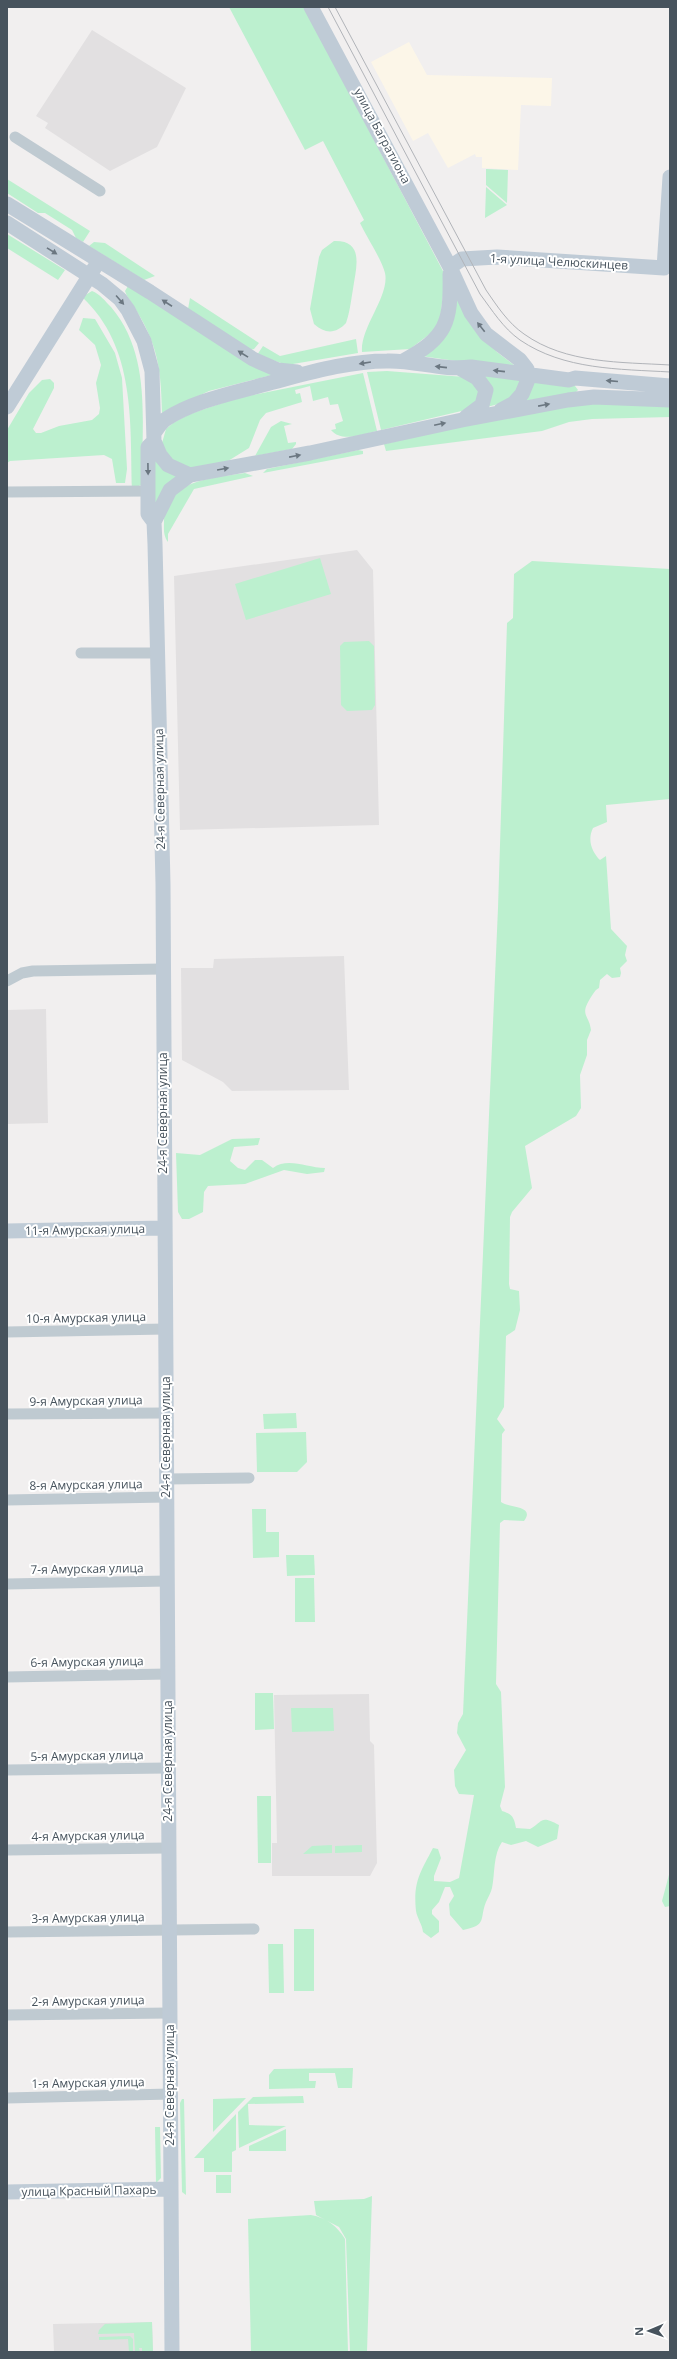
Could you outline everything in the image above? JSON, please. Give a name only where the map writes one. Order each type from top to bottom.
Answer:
[{"type":"main road","name":"улица Багратиона","points":[[311,7],[450,267],[478,323],[498,345],[520,360]]},
{"type":"main road","points":[[667,269],[670,177]]},
{"type":"main road","points":[[7,204],[252,359],[278,370],[306,374]]},
{"type":"main road","name":"24-я Северная улица","points":[[7,222],[90,276],[120,299],[144,341],[154,383],[154,437],[148,448],[148,514],[154,522]]},
{"type":"main road","name":"1-я улица Челюскинцев","points":[[450,267],[462,259],[496,257],[667,269]]},
{"type":"main road","points":[[7,407],[99,261]]},
{"type":"main road","points":[[403,361],[433,343],[442,329],[450,304],[450,267]]},
{"type":"main road","points":[[497,413],[514,403],[522,394],[528,374],[527,369],[520,360]]},
{"type":"main road","points":[[520,360],[569,373],[575,378],[649,392],[670,400]]},
{"type":"main road","points":[[575,378],[569,380],[471,368],[460,369],[403,361],[376,361],[306,374],[216,398],[186,408],[161,422],[154,437],[160,455],[168,466],[190,475],[310,453],[497,413],[594,397],[649,392],[670,386]]},
{"type":"main road","points":[[460,369],[482,381],[486,395],[479,409],[462,420]]},
{"type":"main road","name":"24-я Северная улица","points":[[172,2352],[162,969],[163,884],[154,522],[170,490],[190,475]]},
{"type":"main road","name":"11-я Амурская улица","points":[[7,1231],[164,1228]]},
{"type":"main road","name":"улица Красный Пахарь","points":[[7,2192],[170,2189]]},
{"type":"street","points":[[15,137],[100,191]]},
{"type":"street","points":[[7,492],[148,491]]},
{"type":"street","points":[[81,654],[157,653]]},
{"type":"street","points":[[7,981],[22,973],[33,971],[162,969]]},
{"type":"street","name":"10-я Амурская улица","points":[[7,1332],[165,1329]]},
{"type":"street","name":"9-я Амурская улица","points":[[7,1414],[165,1413]]},
{"type":"street","points":[[166,1479],[249,1478]]},
{"type":"street","name":"8-я Амурская улица","points":[[7,1500],[166,1497]]},
{"type":"street","name":"7-я Амурская улица","points":[[7,1584],[167,1581]]},
{"type":"street","name":"6-я Амурская улица","points":[[7,1677],[167,1674]]},
{"type":"street","name":"5-я Амурская улица","points":[[7,1770],[168,1768]]},
{"type":"street","name":"4-я Амурская улица","points":[[7,1850],[168,1848]]},
{"type":"street","name":"3-я Амурская улица","points":[[7,1932],[254,1929]]},
{"type":"street","name":"2-я Амурская улица","points":[[7,2015],[169,2013]]},
{"type":"street","name":"1-я Амурская улица","points":[[7,2098],[170,2094]]},
{"type":"shaded area","points":[[92,30],[186,88],[157,147],[110,171],[45,128],[48,123],[36,116]]},
{"type":"shaded area","points":[[409,42],[427,75],[552,78],[551,106],[521,105],[518,170],[482,168],[482,157],[476,157],[475,154],[448,168],[428,133],[413,141],[371,62]]},
{"type":"shaded area","points":[[357,550],[373,570],[379,825],[180,830],[174,576]]},
{"type":"shaded area","points":[[344,956],[349,1090],[232,1091],[223,1082],[182,1060],[181,968],[213,968],[214,959]]},
{"type":"shaded area","points":[[46,1009],[48,1123],[7,1124],[7,1010]]},
{"type":"shaded area","points":[[369,1694],[370,1741],[374,1745],[377,1863],[370,1876],[272,1876],[272,1843],[277,1843],[274,1695]]},
{"type":"shaded area","points":[[152,2322],[153,2352],[54,2352],[53,2324]]},
{"type":"green space","points":[[229,7],[304,7],[444,273],[445,279],[439,327],[410,349],[362,352],[365,332],[383,292],[385,273],[360,223],[364,220],[323,141],[305,150]]},
{"type":"green space","points":[[486,169],[508,170],[507,203],[486,185]]},
{"type":"green space","points":[[7,179],[90,231],[83,242],[76,238],[72,230],[45,213],[38,213],[7,193]]},
{"type":"green space","points":[[486,187],[507,205],[485,218]]},
{"type":"green space","points":[[7,234],[65,270],[58,280],[7,248]]},
{"type":"green space","points":[[334,241],[344,242],[350,245],[354,250],[356,257],[356,272],[346,323],[334,331],[326,331],[314,324],[310,309],[319,257],[322,250]]},
{"type":"green space","points":[[94,242],[105,243],[155,276],[144,280],[89,246]]},
{"type":"green space","points":[[128,286],[272,375],[209,391],[162,413],[160,379],[155,351],[145,325],[127,296],[125,291]]},
{"type":"green space","points":[[92,291],[100,296],[111,307],[124,325],[133,345],[138,366],[142,388],[143,410],[142,477],[141,485],[132,489],[130,412],[121,362],[112,339],[100,317],[82,297]]},
{"type":"green space","points":[[455,295],[497,352],[514,365],[477,364],[421,356]]},
{"type":"green space","points":[[190,298],[259,343],[254,349],[250,350],[188,309]]},
{"type":"green space","points":[[83,318],[95,319],[115,353],[122,378],[127,469],[125,483],[116,483],[112,459],[104,455],[10,461],[7,463],[7,430],[29,393],[42,380],[50,379],[54,383],[54,388],[33,429],[36,433],[41,433],[59,426],[92,420],[99,414],[100,408],[96,383],[101,365],[95,345],[79,330]]},
{"type":"green space","points":[[356,339],[358,353],[287,365],[257,355],[263,346],[280,356]]},
{"type":"green space","points":[[387,371],[465,377],[483,391],[470,409],[381,430],[367,372]]},
{"type":"green space","points":[[363,373],[377,431],[346,437],[336,434],[331,430],[336,429],[335,424],[343,421],[338,404],[330,405],[328,397],[313,401],[310,386],[295,390],[296,394],[300,393],[302,402],[266,413],[260,420],[249,448],[228,461],[190,468],[172,463],[162,443],[166,429],[173,423],[190,414],[237,398]]},
{"type":"green space","points":[[481,374],[523,378],[520,391],[502,403],[487,407]]},
{"type":"green space","points":[[531,380],[575,386],[578,390],[576,392],[520,402]]},
{"type":"green space","points":[[588,403],[670,405],[670,417],[592,419],[569,422],[542,431],[386,451],[384,444],[478,423]]},
{"type":"green space","points":[[281,421],[292,424],[284,426],[288,443],[296,442],[296,444],[292,449],[255,456],[271,427]]},
{"type":"green space","points":[[358,450],[363,451],[363,454],[263,473],[267,469]]},
{"type":"green space","points":[[154,455],[178,477],[153,514]]},
{"type":"green space","points":[[245,473],[253,476],[194,489],[168,534],[168,542],[164,529],[164,521],[166,507],[172,496],[193,483],[206,479]]},
{"type":"green space","points":[[320,558],[331,594],[246,620],[235,584]]},
{"type":"green space","points":[[532,561],[670,569],[670,799],[606,805],[607,822],[593,828],[591,832],[590,841],[593,850],[600,860],[606,856],[611,929],[627,946],[625,955],[627,961],[620,968],[620,977],[612,978],[607,974],[600,980],[599,988],[587,1003],[585,1012],[591,1030],[587,1040],[587,1055],[580,1075],[581,1108],[576,1116],[525,1146],[532,1188],[512,1212],[510,1217],[509,1284],[510,1289],[519,1291],[520,1310],[515,1330],[506,1336],[504,1407],[497,1419],[505,1430],[502,1434],[501,1502],[524,1510],[527,1516],[524,1521],[504,1520],[500,1523],[496,1684],[501,1692],[505,1787],[500,1806],[502,1811],[512,1816],[516,1828],[530,1829],[543,1820],[548,1820],[559,1825],[557,1839],[538,1847],[526,1841],[511,1845],[502,1842],[497,1853],[492,1890],[479,1923],[476,1926],[463,1930],[450,1915],[449,1904],[454,1896],[450,1887],[445,1887],[439,1902],[432,1910],[432,1914],[439,1921],[439,1932],[431,1938],[423,1932],[417,1916],[415,1901],[418,1878],[433,1848],[438,1849],[441,1858],[434,1876],[434,1881],[450,1882],[459,1878],[474,1795],[459,1794],[455,1786],[454,1770],[466,1750],[457,1733],[458,1723],[463,1714],[498,908],[507,623],[513,618],[514,574]]},
{"type":"green space","points":[[369,641],[374,646],[375,705],[372,710],[347,711],[341,705],[340,646],[344,642]]},
{"type":"green space","points":[[260,1138],[258,1145],[234,1147],[230,1161],[238,1168],[245,1170],[255,1160],[262,1160],[273,1168],[285,1163],[291,1163],[325,1168],[324,1172],[307,1174],[284,1170],[245,1184],[208,1186],[204,1192],[203,1212],[189,1219],[182,1219],[178,1212],[176,1153],[200,1155],[232,1139]]},
{"type":"green space","points":[[296,1413],[297,1428],[264,1429],[263,1414]]},
{"type":"green space","points":[[306,1432],[307,1462],[297,1472],[257,1472],[256,1433]]},
{"type":"green space","points":[[252,1509],[266,1509],[266,1532],[279,1532],[279,1557],[253,1558]]},
{"type":"green space","points":[[286,1555],[314,1555],[315,1575],[287,1576]]},
{"type":"green space","points":[[295,1578],[314,1578],[315,1622],[295,1622]]},
{"type":"green space","points":[[255,1693],[273,1693],[274,1729],[255,1730]]},
{"type":"green space","points":[[291,1708],[333,1708],[334,1731],[292,1732]]},
{"type":"green space","points":[[257,1796],[271,1796],[271,1863],[258,1863]]},
{"type":"green space","points":[[332,1845],[332,1853],[303,1854],[312,1846]]},
{"type":"green space","points":[[362,1845],[362,1852],[335,1853],[335,1846]]},
{"type":"green space","points":[[670,1871],[670,1906],[665,1907],[662,1901]]},
{"type":"green space","points":[[294,1929],[314,1929],[314,1991],[294,1991]]},
{"type":"green space","points":[[268,1944],[283,1944],[284,1993],[269,1993]]},
{"type":"green space","points":[[353,2068],[352,2088],[338,2088],[335,2073],[309,2073],[309,2081],[316,2081],[315,2088],[269,2089],[269,2075],[274,2069]]},
{"type":"green space","points":[[303,2096],[304,2103],[248,2104],[249,2125],[286,2126],[239,2148],[238,2112],[253,2097]]},
{"type":"green space","points":[[246,2098],[213,2132],[213,2099]]},
{"type":"green space","points":[[182,2099],[184,2099],[186,2195],[182,2192],[180,2103]]},
{"type":"green space","points":[[236,2114],[236,2150],[232,2152],[232,2172],[204,2172],[204,2158],[194,2158]]},
{"type":"green space","points":[[155,2127],[160,2127],[161,2178],[156,2183]]},
{"type":"green space","points":[[286,2129],[286,2151],[249,2151],[249,2146]]},
{"type":"green space","points":[[216,2175],[231,2175],[231,2193],[216,2193]]},
{"type":"green space","points":[[372,2196],[367,2352],[350,2352],[346,2239],[339,2227],[316,2215],[314,2201],[364,2199]]},
{"type":"green space","points":[[311,2215],[327,2220],[339,2230],[345,2239],[348,2352],[251,2352],[248,2219]]},
{"type":"green space","points":[[152,2322],[153,2352],[142,2352],[142,2348],[139,2348],[140,2352],[135,2352],[134,2333],[98,2334],[99,2330],[105,2324]]},
{"type":"green space","points":[[130,2336],[133,2339],[133,2352],[129,2352],[128,2339],[99,2340],[99,2337]]},
{"type":"tram line","points":[[328,7],[480,294],[508,330],[520,340],[537,350],[573,363],[631,370],[670,372]]},
{"type":"tram line","points":[[335,7],[486,290],[518,330],[540,344],[576,356],[613,362],[670,365]]}]
